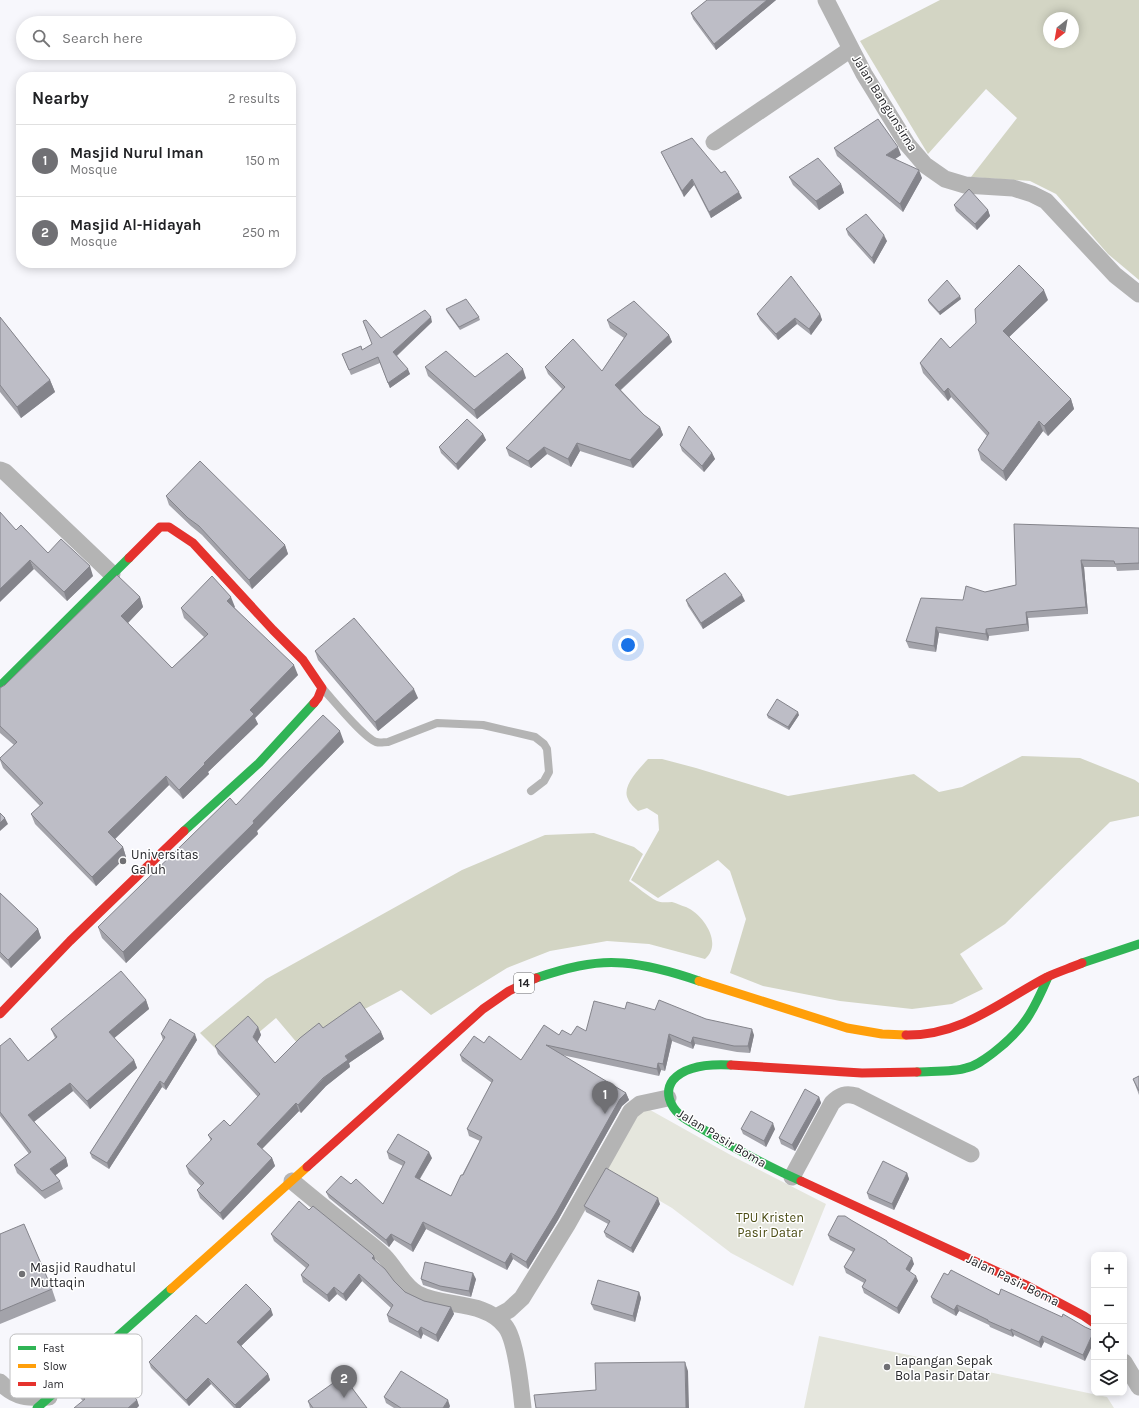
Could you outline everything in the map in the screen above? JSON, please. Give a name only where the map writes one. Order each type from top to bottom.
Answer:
[{"type":"main road","points":[[0,686],[160,527],[169,528],[193,543],[302,660],[322,688],[318,698],[259,763],[164,849],[70,941],[0,1014]]},
{"type":"main road","name":"14","points":[[120,1334],[483,1009],[509,991],[533,979],[560,970],[592,964],[623,963],[670,972],[847,1028],[882,1034],[917,1035],[948,1029],[982,1016],[1048,977],[1091,959],[1139,944]]},
{"type":"main road","name":"Jalan Pasir Boma","points":[[1048,977],[1023,1024],[984,1060],[965,1069],[876,1074],[745,1065],[713,1065],[682,1072],[674,1079],[668,1088],[668,1098],[673,1108],[681,1116],[740,1151],[792,1177],[1024,1284],[1091,1321]]},
{"type":"street","name":"Jalan Bangunsirna","points":[[826,0],[864,74],[907,144],[925,165],[945,179],[965,185],[1013,188],[1032,194],[1046,201],[1116,275],[1139,294]]},
{"type":"street","points":[[714,142],[851,49]]},
{"type":"street","points":[[0,470],[5,472],[112,574]]},
{"type":"street","points":[[792,1177],[832,1103],[843,1094],[856,1096],[970,1154]]},
{"type":"street","points":[[496,1316],[509,1310],[522,1298],[567,1225],[631,1112],[640,1104],[668,1098]]},
{"type":"street","points":[[292,1181],[381,1253],[408,1286],[414,1291],[426,1297],[486,1311],[496,1316],[511,1336],[523,1408]]},
{"type":"street","points":[[1127,1367],[1139,1387]]},
{"type":"street","points":[[0,1382],[10,1390]]},
{"type":"street","points":[[30,1398],[43,1402]]},
{"type":"lane","points":[[322,688],[362,732],[376,742],[388,742],[437,724],[488,725],[535,737],[541,741],[547,749],[549,772],[544,781],[531,791]]},
{"type":"green space","points":[[940,0],[1139,0],[1139,280],[1108,254],[1056,194],[1030,181],[971,177],[1017,118],[986,89],[928,154],[860,41]]},
{"type":"green space","points":[[1022,756],[1080,758],[1135,780],[1139,783],[1139,816],[1110,822],[1005,924],[960,954],[983,989],[952,1004],[912,1009],[840,1001],[763,986],[730,973],[746,919],[730,871],[718,860],[658,898],[631,880],[659,830],[658,815],[647,808],[638,811],[628,799],[627,794],[627,789],[632,778],[648,759],[662,759],[788,796],[914,774],[939,792],[962,787]]},
{"type":"green space","points":[[594,833],[634,847],[643,854],[629,881],[657,901],[675,903],[686,907],[699,916],[705,923],[712,938],[710,953],[705,959],[649,944],[607,941],[550,951],[507,968],[431,1015],[401,990],[298,1044],[276,1018],[245,1044],[234,1034],[216,1049],[200,1033],[266,979],[462,870],[545,835]]},
{"type":"green space","name":"TPU Kristen Pasir Datar","points":[[647,1109],[736,1158],[826,1204],[793,1286],[731,1253],[672,1208],[605,1169],[637,1114]]},
{"type":"green space","name":"Lapangan Sepak Bola Pasir Datar","points":[[819,1336],[1091,1394],[1091,1396],[1107,1397],[1114,1408],[804,1408]]},
{"type":"building","points":[[707,0],[767,0],[714,44],[691,13]]},
{"type":"building","points":[[878,119],[898,147],[886,155],[919,170],[900,204],[834,148]]},
{"type":"building","points":[[692,138],[721,173],[725,171],[739,192],[709,212],[692,179],[682,191],[661,152]]},
{"type":"building","points":[[818,158],[841,184],[816,201],[789,177]]},
{"type":"building","points":[[969,189],[988,210],[975,224],[954,205]]},
{"type":"building","points":[[866,214],[884,235],[872,258],[846,229]]},
{"type":"building","points":[[1019,265],[1044,290],[1003,331],[1071,399],[1044,426],[1039,421],[1003,471],[978,450],[989,433],[948,388],[944,392],[920,363],[941,338],[950,348],[976,323],[975,309]]},
{"type":"building","points":[[791,276],[820,314],[809,329],[795,318],[776,334],[757,314]]},
{"type":"building","points":[[947,280],[960,296],[939,312],[928,300]]},
{"type":"building","points":[[466,299],[479,317],[459,327],[446,309]]},
{"type":"building","points":[[634,301],[669,335],[615,385],[644,415],[660,427],[630,460],[577,443],[568,459],[544,447],[528,461],[506,448],[565,387],[545,367],[573,339],[602,371],[627,334],[607,320]]},
{"type":"building","points":[[425,310],[431,317],[393,352],[408,369],[388,383],[378,357],[349,370],[342,354],[361,346],[362,350],[372,344],[363,321],[366,320],[381,338]]},
{"type":"building","points":[[0,317],[50,380],[17,407],[0,385]]},
{"type":"building","points":[[446,351],[475,377],[507,353],[523,369],[474,410],[425,367]]},
{"type":"building","points":[[467,419],[483,434],[456,464],[439,447]]},
{"type":"building","points":[[689,426],[712,453],[702,466],[680,445]]},
{"type":"building","points":[[200,461],[285,545],[249,580],[199,526],[188,518],[166,496]]},
{"type":"building","points":[[0,512],[16,530],[21,525],[48,553],[61,539],[90,566],[64,592],[30,560],[0,589]]},
{"type":"building","points":[[1014,524],[1139,528],[1139,563],[1115,564],[1114,561],[1081,560],[1086,607],[1026,612],[1027,624],[986,629],[986,634],[936,627],[934,646],[906,641],[921,598],[963,600],[966,586],[985,592],[1016,585]]},
{"type":"building","points":[[725,573],[742,595],[701,623],[686,600]]},
{"type":"building","points":[[117,575],[140,597],[121,616],[172,668],[208,634],[181,608],[212,576],[231,597],[227,601],[294,665],[250,710],[254,714],[179,790],[166,776],[108,832],[123,847],[92,877],[31,814],[43,803],[0,759],[17,742],[0,726],[0,688],[5,685]]},
{"type":"building","points":[[354,618],[414,689],[375,722],[315,651]]},
{"type":"building","points":[[777,699],[798,712],[788,727],[767,715]]},
{"type":"building","points":[[323,715],[340,731],[253,821],[254,823],[123,952],[98,927],[230,798],[236,805]]},
{"type":"building","points":[[0,813],[5,818],[0,823]]},
{"type":"building","points":[[0,893],[38,929],[8,960],[0,952]]},
{"type":"building","points":[[121,971],[146,1000],[109,1032],[134,1060],[87,1101],[70,1083],[28,1115],[66,1158],[50,1169],[60,1181],[42,1191],[14,1165],[31,1152],[0,1112],[0,1046],[10,1038],[28,1061],[57,1037],[51,1029]]},
{"type":"building","points":[[659,1000],[706,1019],[752,1029],[748,1046],[734,1046],[693,1037],[691,1043],[669,1034],[663,1064],[658,1063],[657,1069],[546,1045],[626,1093],[620,1099],[556,1213],[526,1262],[511,1253],[505,1263],[423,1222],[411,1245],[391,1234],[386,1240],[326,1192],[341,1176],[351,1184],[356,1179],[383,1204],[405,1162],[387,1152],[398,1134],[429,1152],[415,1177],[451,1196],[482,1137],[467,1129],[493,1080],[460,1055],[474,1036],[484,1043],[489,1036],[521,1060],[544,1025],[559,1035],[562,1030],[571,1035],[577,1026],[586,1031],[594,1001],[625,1009],[627,1002],[655,1010]]},
{"type":"building","points":[[360,1002],[381,1032],[345,1056],[348,1060],[323,1078],[298,1105],[296,1103],[257,1144],[272,1158],[220,1213],[197,1190],[204,1183],[186,1166],[212,1139],[208,1135],[224,1120],[230,1126],[260,1094],[215,1046],[248,1016],[258,1027],[253,1037],[275,1063],[300,1038],[319,1023],[323,1028]]},
{"type":"building","points":[[170,1019],[195,1034],[164,1084],[160,1081],[107,1163],[90,1153],[165,1037],[161,1034]]},
{"type":"building","points":[[1139,1076],[1139,1091],[1133,1079]]},
{"type":"building","points":[[805,1089],[819,1097],[792,1145],[779,1138]]},
{"type":"building","points":[[751,1111],[773,1123],[764,1141],[741,1129]]},
{"type":"building","points":[[883,1161],[907,1173],[892,1204],[867,1193]]},
{"type":"building","points":[[606,1168],[658,1198],[631,1248],[604,1232],[610,1221],[584,1206]]},
{"type":"building","points":[[299,1201],[309,1210],[313,1206],[371,1253],[374,1256],[372,1258],[385,1269],[405,1292],[424,1301],[451,1307],[436,1335],[421,1327],[418,1332],[387,1315],[393,1305],[359,1274],[343,1294],[334,1287],[327,1295],[301,1275],[309,1265],[271,1234]]},
{"type":"building","points":[[838,1216],[845,1216],[912,1258],[906,1269],[916,1276],[897,1308],[862,1287],[866,1280],[844,1267],[855,1249],[828,1235]]},
{"type":"building","name":"Masjid Raudhatul Muttaqin","points":[[24,1224],[52,1289],[0,1311],[0,1234]]},
{"type":"building","points":[[425,1262],[473,1273],[469,1291],[440,1286],[421,1279]]},
{"type":"building","points":[[951,1270],[999,1295],[1001,1289],[1062,1317],[1063,1314],[1091,1330],[1091,1338],[1083,1355],[1042,1336],[1039,1342],[1011,1329],[1011,1331],[957,1305],[954,1310],[931,1297],[944,1273],[948,1275]]},
{"type":"building","points":[[598,1280],[639,1292],[633,1316],[591,1304]]},
{"type":"building","points":[[246,1284],[271,1309],[237,1342],[268,1374],[235,1405],[208,1378],[186,1400],[149,1362],[196,1315],[206,1324]]},
{"type":"building","points":[[685,1362],[686,1408],[536,1408],[534,1395],[596,1390],[595,1363]]},
{"type":"building","points":[[401,1371],[448,1400],[443,1408],[401,1408],[384,1397]]},
{"type":"building","points":[[343,1376],[367,1408],[313,1408],[308,1401]]},
{"type":"building","points":[[84,1398],[135,1398],[137,1400],[128,1408],[74,1408],[85,1399]]},
{"type":"traffic: fast","points":[[0,686],[129,558]]},
{"type":"traffic: fast","points":[[184,831],[259,763],[314,703]]},
{"type":"traffic: fast","points":[[1082,963],[1139,944]]},
{"type":"traffic: fast","points":[[536,978],[579,966],[612,962],[652,967],[699,981]]},
{"type":"traffic: fast","points":[[917,1072],[961,1069],[973,1066],[987,1058],[1013,1036],[1020,1028],[1032,1010],[1048,977]]},
{"type":"traffic: fast","points":[[731,1065],[700,1066],[678,1075],[673,1080],[669,1089],[669,1099],[673,1107],[683,1118],[720,1140],[801,1181]]},
{"type":"traffic: fast","points":[[120,1334],[171,1289]]},
{"type":"traffic: fast","points":[[37,1408],[48,1398]]},
{"type":"traffic: slow","points":[[699,981],[847,1028],[882,1034],[906,1035]]},
{"type":"traffic: slow","points":[[171,1289],[307,1167]]},
{"type":"traffic: jam","points":[[129,558],[160,527],[169,527],[193,543],[273,630],[303,660],[322,688],[314,703]]},
{"type":"traffic: jam","points":[[0,1014],[70,941],[184,831]]},
{"type":"traffic: jam","points":[[906,1035],[926,1034],[945,1030],[963,1023],[997,1006],[1047,977],[1082,963]]},
{"type":"traffic: jam","points":[[307,1167],[483,1009],[509,991],[536,978]]},
{"type":"traffic: jam","points":[[731,1065],[862,1073],[917,1072]]},
{"type":"traffic: jam","points":[[801,1181],[1024,1284],[1091,1321]]},
{"type":"place","name":"Universitas Galuh","points":[[123,861]]},
{"type":"place","name":"Masjid Nurul Iman","points":[[605,1114]]},
{"type":"place","name":"Masjid Raudhatul Muttaqin","points":[[22,1274]]},
{"type":"place","name":"Lapangan Sepak Bola Pasir Datar","points":[[887,1367]]},
{"type":"place","name":"Masjid Al-Hidayah","points":[[344,1398]]}]
